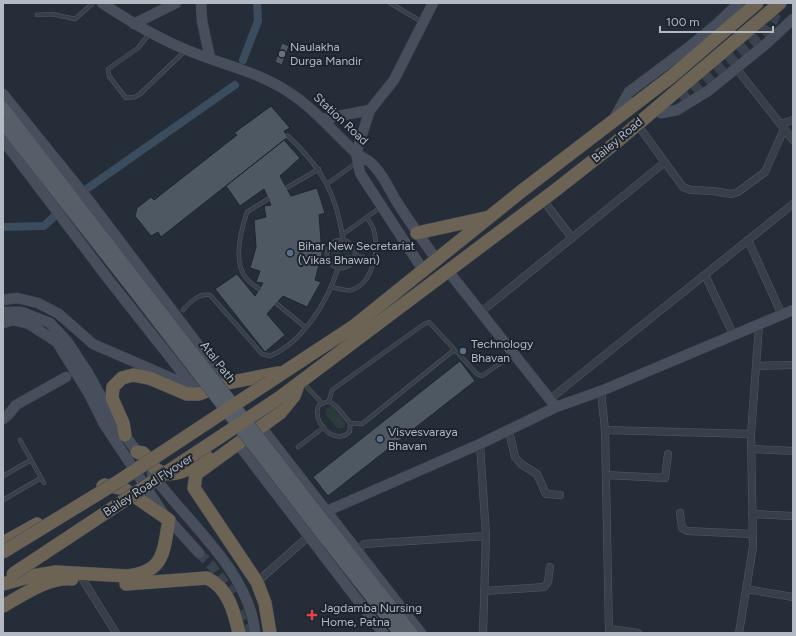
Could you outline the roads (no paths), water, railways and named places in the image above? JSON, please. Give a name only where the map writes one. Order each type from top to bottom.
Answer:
[{"type":"highway","name":"Bailey Road","points":[[423,270],[614,119],[672,76],[757,3]]},
{"type":"highway","name":"Bailey Road","points":[[298,385],[548,196],[637,124],[656,112],[780,3]]},
{"type":"highway","points":[[523,190],[539,185],[557,173],[562,178],[561,182],[554,187],[548,196]]},
{"type":"highway","points":[[417,233],[489,217]]},
{"type":"highway","name":"Bailey Road Flyover","points":[[3,552],[119,481],[354,326],[423,270]]},
{"type":"highway","points":[[125,435],[123,423],[116,411],[112,398],[113,387],[122,378],[133,375],[149,378],[193,394],[227,383],[284,372]]},
{"type":"highway","points":[[270,633],[265,603],[257,582],[194,488],[196,474],[262,428],[280,413],[294,396],[298,385]]},
{"type":"highway","points":[[137,452],[142,453],[158,471],[174,474],[185,470],[203,460],[261,421],[282,404],[298,385]]},
{"type":"highway","name":"Bailey Road Flyover","points":[[8,577],[298,385]]},
{"type":"highway","points":[[3,543],[105,485],[124,489],[169,520],[159,562],[152,570],[137,575],[127,576],[56,572],[32,576],[3,584]]},
{"type":"highway","points":[[3,606],[36,588],[64,578],[127,584],[189,578],[207,578],[215,582],[226,594],[239,633]]},
{"type":"main road","name":"Atal Path","points":[[3,107],[60,188]]},
{"type":"main road","name":"Atal Path","points":[[3,124],[60,188],[85,212],[131,280],[319,524],[399,633]]},
{"type":"main road","name":"Atal Path","points":[[319,524],[412,633]]},
{"type":"street","name":"Station Road","points":[[102,3],[150,33],[186,50],[231,65],[276,85],[304,102],[323,119],[357,157],[374,164],[417,233],[436,259]]},
{"type":"street","points":[[134,24],[176,3]]},
{"type":"street","points":[[201,3],[202,21],[210,58]]},
{"type":"street","points":[[423,270],[360,173],[357,157],[370,110],[394,80],[422,22],[433,3]]},
{"type":"street","points":[[614,119],[629,92],[718,24],[739,3]]},
{"type":"street","points":[[656,112],[677,110],[708,91],[766,44],[793,18]]},
{"type":"street","points":[[736,68],[793,140]]},
{"type":"street","points":[[3,94],[76,185],[85,212],[227,383]]},
{"type":"street","points":[[656,112],[682,100]]},
{"type":"street","points":[[323,119],[370,110]]},
{"type":"street","points":[[637,124],[679,183],[687,190],[736,194],[765,172],[782,126],[793,120]]},
{"type":"street","points":[[3,140],[193,394]]},
{"type":"street","points":[[481,312],[665,162]]},
{"type":"street","points":[[548,196],[572,238]]},
{"type":"street","points":[[257,582],[319,524],[508,431],[553,403],[748,240],[792,207]]},
{"type":"street","points":[[748,240],[782,315]]},
{"type":"street","points":[[448,271],[553,403]]},
{"type":"street","points":[[706,275],[734,336]]},
{"type":"street","points":[[3,300],[17,298],[38,303],[59,314],[93,344],[183,383],[193,394]]},
{"type":"street","points":[[553,403],[601,391],[793,310]]},
{"type":"street","points":[[3,312],[22,312],[50,323],[67,341],[125,435],[167,495],[224,559],[247,600],[255,633]]},
{"type":"street","points":[[3,323],[13,320],[29,324],[57,342],[89,394],[104,424],[169,520],[199,552]]},
{"type":"street","points":[[740,633],[753,547],[751,434],[759,325]]},
{"type":"street","points":[[756,366],[793,365]]},
{"type":"street","points":[[3,408],[16,405],[66,377]]},
{"type":"street","points":[[601,391],[605,430],[609,631],[638,633]]},
{"type":"street","points":[[3,418],[8,415],[16,405]]},
{"type":"street","points":[[262,428],[276,447],[383,633]]},
{"type":"street","points":[[605,430],[751,434]]},
{"type":"street","points":[[508,431],[517,461],[536,474],[546,494],[560,495]]},
{"type":"street","points":[[238,444],[256,465],[319,524],[357,550],[421,633]]},
{"type":"street","points":[[480,444],[486,536],[483,633]]},
{"type":"street","points":[[256,465],[276,447]]},
{"type":"street","points":[[751,449],[793,451]]},
{"type":"street","points":[[606,475],[665,478],[668,454]]},
{"type":"street","points":[[680,513],[682,528],[687,531],[752,534]]},
{"type":"street","points":[[752,514],[793,516]]},
{"type":"street","points":[[357,550],[364,544],[486,536]]},
{"type":"street","points":[[484,591],[544,587],[548,582],[550,567]]},
{"type":"street","points":[[83,580],[116,633]]},
{"type":"street","points":[[746,589],[793,597]]},
{"type":"lane","points":[[37,15],[52,14],[75,18],[93,3]]},
{"type":"lane","points":[[390,3],[422,22]]},
{"type":"lane","points":[[150,33],[138,48],[108,69],[109,76],[126,98],[135,97],[140,94],[186,50]]},
{"type":"lane","points":[[288,136],[319,169],[328,184],[343,240]]},
{"type":"lane","points":[[328,184],[357,157]]},
{"type":"lane","points":[[288,187],[319,169]]},
{"type":"lane","points":[[259,289],[246,278],[240,263],[239,248],[242,228],[247,212],[268,199]]},
{"type":"lane","points":[[342,235],[382,207]]},
{"type":"lane","points":[[332,287],[349,290],[361,285],[368,276],[373,261],[375,243],[374,229],[367,217]]},
{"type":"lane","points":[[343,240],[354,246],[356,255],[355,260],[349,267],[338,268],[331,264],[328,260],[327,250],[333,242],[343,240]]},
{"type":"lane","points":[[356,255],[373,261]]},
{"type":"lane","points":[[183,310],[197,298],[203,295],[210,295],[266,356],[282,350],[317,313],[332,287],[338,268]]},
{"type":"lane","points":[[277,304],[305,327]]},
{"type":"lane","points":[[329,401],[332,390],[424,324],[429,322],[476,374],[482,376],[514,353]]},
{"type":"lane","points":[[350,423],[362,424],[454,350]]},
{"type":"lane","points":[[298,385],[322,403]]},
{"type":"lane","points":[[329,401],[336,406],[350,423],[350,431],[342,437],[332,435],[324,427],[316,413],[319,405],[329,401]]},
{"type":"lane","points":[[298,447],[324,427]]},
{"type":"lane","points":[[20,440],[44,483]]},
{"type":"lane","points":[[3,476],[31,460]]},
{"type":"lane","points":[[3,500],[41,478]]},
{"type":"waterway","points":[[243,60],[258,21],[257,3]]},
{"type":"waterway","points":[[78,195],[235,85]]},
{"type":"waterway","points":[[3,227],[44,226],[62,209]]},
{"type":"tunnel","points":[[681,100],[769,28],[777,13],[778,3]]},
{"type":"tunnel","points":[[199,553],[211,565],[233,594]]},
{"type":"tunnel","points":[[239,611],[246,633]]},
{"type":"place","name":"Naulakha Durga Mandir","points":[[282,54]]},
{"type":"place","name":"Bihar New Secretariat (Vikas Bhawan)","points":[[290,253]]},
{"type":"place","name":"Technology Bhavan","points":[[463,351]]},
{"type":"place","name":"Visvesvaraya Bhavan","points":[[380,439]]},
{"type":"place","name":"Jagdamba Nursing Home, Patna","points":[[312,615]]}]
